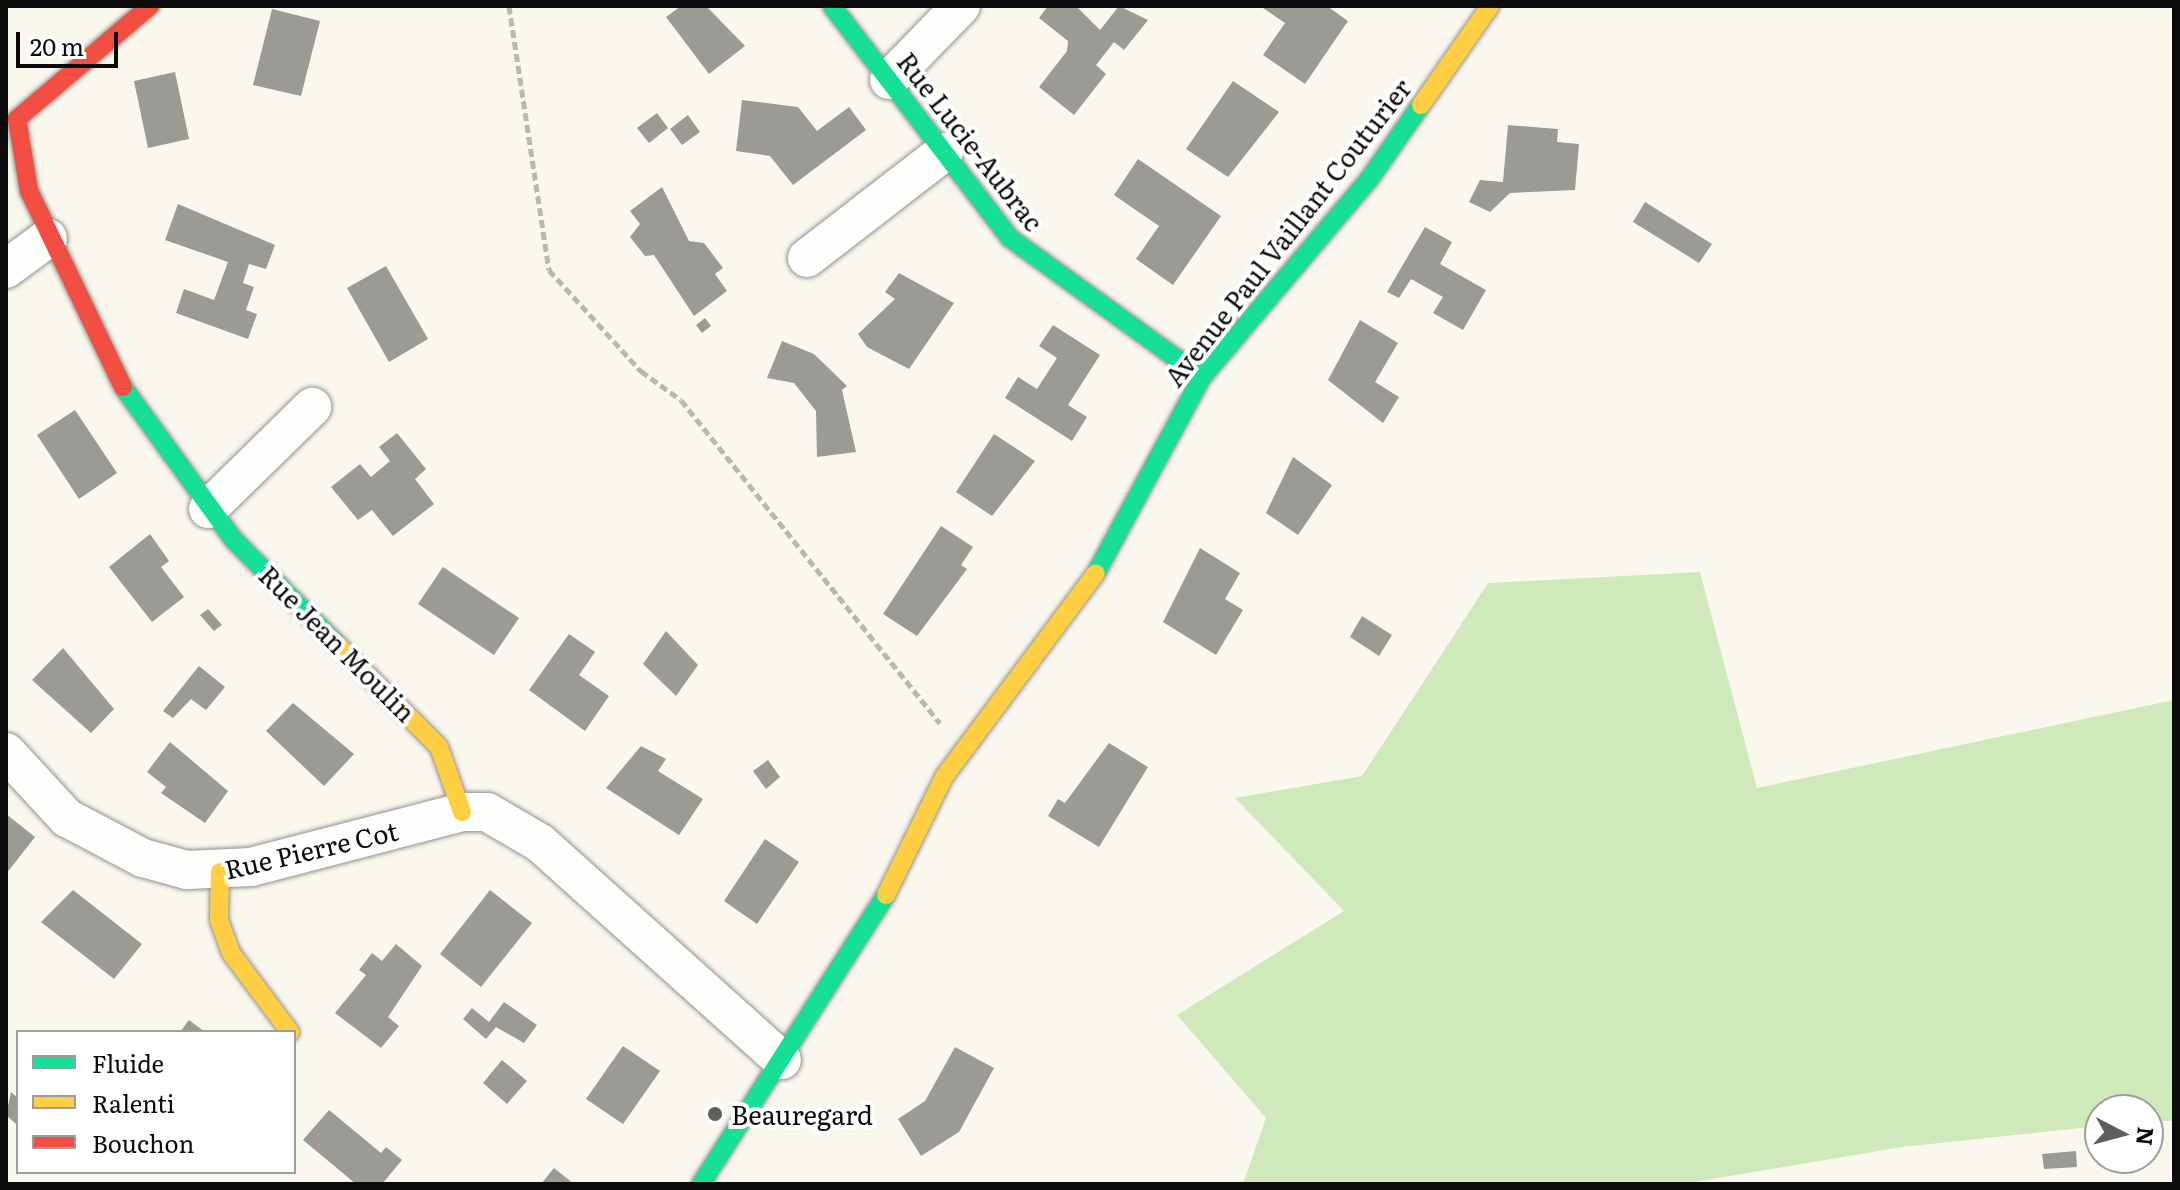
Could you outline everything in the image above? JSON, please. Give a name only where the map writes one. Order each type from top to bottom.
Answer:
[{"type":"street","name":"Rue Jean Moulin","points":[[150,6],[17,119],[20,158],[48,238],[111,367],[208,509],[418,721],[439,747],[462,812]]},
{"type":"street","name":"Rue Lucie-Aubrac","points":[[832,6],[1010,238],[1040,265],[1202,377]]},
{"type":"street","points":[[889,80],[961,6]]},
{"type":"street","name":"Avenue Paul Vaillant Couturier","points":[[701,1184],[888,893],[962,750],[1103,563],[1202,377],[1370,178],[1490,6]]},
{"type":"street","points":[[807,258],[944,152]]},
{"type":"street","points":[[6,269],[48,238]]},
{"type":"street","points":[[208,509],[312,407]]},
{"type":"street","name":"Rue Pierre Cot","points":[[6,752],[58,810],[103,840],[158,862],[220,872],[462,812]]},
{"type":"street","points":[[462,812],[487,812],[540,843],[782,1060]]},
{"type":"street","points":[[220,872],[219,920],[231,953],[289,1030]]},
{"type":"path","points":[[509,6],[549,270],[641,371],[681,400],[962,750]]},
{"type":"green space","points":[[1700,572],[1757,788],[2174,700],[2174,1121],[2164,1121],[2164,1094],[2084,1094],[2084,1128],[1902,1147],[1683,1184],[1243,1184],[1266,1118],[1177,1015],[1344,911],[1235,798],[1362,776],[1488,583]]},
{"type":"building","points":[[681,6],[706,6],[745,46],[709,74],[666,17]]},
{"type":"building","points":[[1048,6],[1076,6],[1100,30],[1119,6],[1148,20],[1124,50],[1114,42],[1096,65],[1106,74],[1074,115],[1039,87],[1067,51],[1068,41],[1039,18]]},
{"type":"building","points":[[1327,6],[1348,21],[1305,84],[1263,55],[1285,23],[1263,8]]},
{"type":"building","points":[[272,9],[320,21],[301,96],[253,85]]},
{"type":"building","points":[[175,72],[189,139],[148,148],[134,81]]},
{"type":"building","points":[[1233,81],[1279,112],[1228,177],[1186,149]]},
{"type":"building","points":[[742,100],[798,107],[817,131],[849,107],[866,130],[793,185],[770,156],[736,151]]},
{"type":"building","points":[[657,113],[668,128],[649,143],[637,128]]},
{"type":"building","points":[[688,115],[700,132],[682,145],[670,129]]},
{"type":"building","points":[[1508,125],[1558,129],[1557,142],[1579,144],[1575,190],[1510,193],[1490,212],[1469,202],[1480,180],[1503,182]]},
{"type":"building","points":[[1138,159],[1221,216],[1173,285],[1136,259],[1159,226],[1114,195]]},
{"type":"building","points":[[662,187],[689,241],[704,243],[723,268],[715,274],[727,291],[694,316],[654,255],[645,256],[630,237],[640,224],[630,211]]},
{"type":"building","points":[[1645,202],[1712,244],[1699,263],[1633,222]]},
{"type":"building","points":[[178,204],[275,245],[266,269],[249,264],[243,283],[254,287],[246,310],[257,314],[248,339],[176,313],[184,289],[214,300],[228,262],[165,240]]},
{"type":"building","points":[[1425,227],[1452,242],[1440,264],[1486,290],[1463,330],[1433,313],[1443,297],[1411,279],[1399,298],[1387,292]]},
{"type":"building","points":[[386,266],[428,339],[389,362],[347,288]]},
{"type":"building","points":[[899,273],[954,303],[909,369],[867,347],[858,334],[895,299],[885,292]]},
{"type":"building","points":[[705,318],[711,326],[702,333],[696,325]]},
{"type":"building","points":[[1360,320],[1398,343],[1375,382],[1399,397],[1383,423],[1328,380]]},
{"type":"building","points":[[1053,325],[1100,355],[1068,405],[1087,417],[1072,441],[1005,398],[1018,377],[1037,389],[1057,358],[1039,346]]},
{"type":"building","points":[[782,341],[814,354],[847,386],[842,390],[856,452],[817,457],[816,411],[794,383],[767,378]]},
{"type":"building","points":[[75,410],[117,473],[79,499],[37,435]]},
{"type":"building","points":[[397,433],[426,469],[415,479],[434,504],[393,536],[372,510],[358,520],[331,487],[360,464],[371,477],[390,461],[379,447]]},
{"type":"building","points":[[994,434],[1035,461],[992,516],[956,492]]},
{"type":"building","points":[[1293,457],[1332,485],[1298,535],[1266,513]]},
{"type":"building","points":[[941,526],[973,547],[961,565],[967,569],[917,636],[883,614]]},
{"type":"building","points":[[150,534],[169,561],[161,567],[184,597],[152,622],[109,567]]},
{"type":"building","points":[[1200,548],[1240,573],[1225,599],[1243,610],[1216,655],[1163,622]]},
{"type":"building","points":[[443,567],[519,618],[494,655],[418,604]]},
{"type":"building","points":[[208,609],[222,625],[214,631],[200,615]]},
{"type":"building","points":[[1362,616],[1392,635],[1379,656],[1350,637]]},
{"type":"building","points":[[666,631],[698,665],[676,696],[643,664]]},
{"type":"building","points":[[569,634],[595,652],[579,675],[609,696],[585,731],[529,690]]},
{"type":"building","points":[[63,648],[114,709],[91,733],[32,680]]},
{"type":"building","points":[[199,666],[225,687],[206,710],[191,699],[173,718],[163,711]]},
{"type":"building","points":[[293,703],[354,754],[324,786],[266,731]]},
{"type":"building","points":[[170,742],[228,791],[205,823],[161,793],[166,787],[147,772]]},
{"type":"building","points":[[1109,743],[1148,767],[1099,847],[1048,816],[1058,799],[1065,803]]},
{"type":"building","points":[[641,746],[666,759],[658,771],[703,799],[679,835],[606,788]]},
{"type":"building","points":[[768,760],[780,777],[766,789],[753,771]]},
{"type":"building","points":[[6,814],[35,837],[6,874]]},
{"type":"building","points":[[765,839],[799,862],[757,924],[724,901]]},
{"type":"building","points":[[73,890],[142,944],[114,979],[41,922]]},
{"type":"building","points":[[490,890],[532,923],[481,987],[440,954]]},
{"type":"building","points":[[396,944],[422,966],[388,1017],[399,1026],[381,1048],[335,1013],[366,975],[359,970],[372,953],[382,961]]},
{"type":"building","points":[[504,1002],[537,1025],[524,1043],[496,1027],[486,1039],[463,1019],[472,1008],[489,1022]]},
{"type":"building","points":[[189,1020],[202,1030],[182,1030]]},
{"type":"building","points":[[623,1046],[660,1071],[623,1124],[586,1099]]},
{"type":"building","points":[[955,1047],[994,1068],[959,1132],[921,1156],[898,1119],[925,1101]]},
{"type":"building","points":[[502,1060],[527,1081],[507,1104],[483,1083]]},
{"type":"building","points":[[11,1092],[16,1096],[16,1124],[6,1115]]},
{"type":"building","points":[[329,1110],[381,1153],[386,1147],[402,1160],[382,1184],[356,1184],[303,1140]]},
{"type":"building","points":[[2076,1151],[2077,1167],[2044,1169],[2042,1154]]},
{"type":"building","points":[[554,1168],[574,1184],[541,1184]]},
{"type":"traffic: fast","points":[[832,6],[1010,238],[1202,377]]},
{"type":"traffic: fast","points":[[1096,573],[1202,377],[1370,178],[1421,105]]},
{"type":"traffic: fast","points":[[123,387],[233,539],[338,645]]},
{"type":"traffic: fast","points":[[701,1184],[886,895]]},
{"type":"traffic: slow","points":[[1421,105],[1490,6]]},
{"type":"traffic: slow","points":[[886,895],[944,777],[1096,573]]},
{"type":"traffic: slow","points":[[338,645],[439,747],[462,812]]},
{"type":"traffic: slow","points":[[220,872],[219,920],[231,953],[289,1030]]},
{"type":"traffic: jam","points":[[123,387],[29,191],[17,119],[150,6]]},
{"type":"place","name":"Beauregard","points":[[715,1114]]}]
